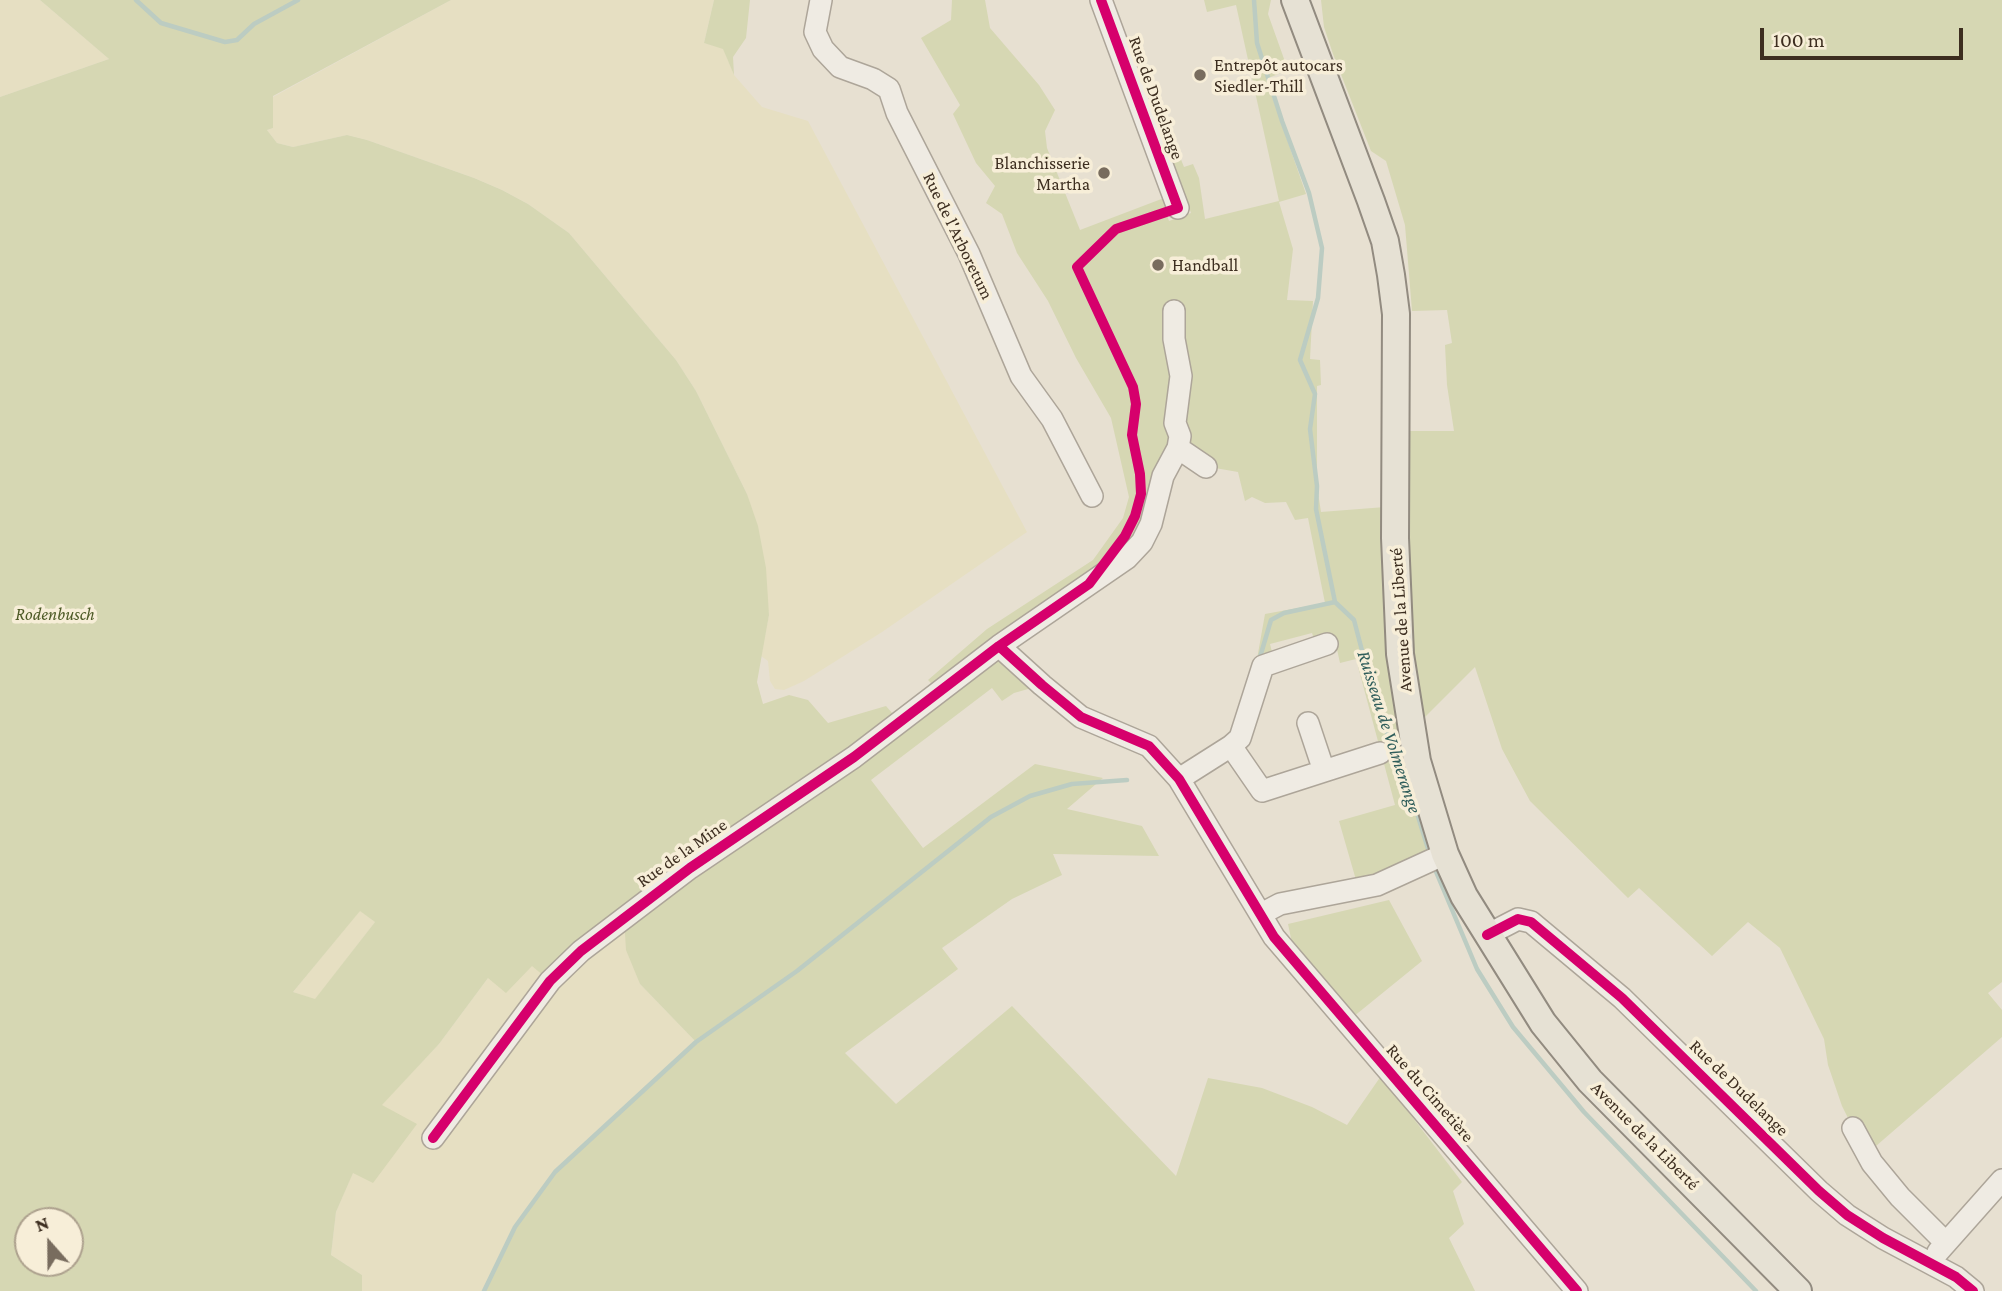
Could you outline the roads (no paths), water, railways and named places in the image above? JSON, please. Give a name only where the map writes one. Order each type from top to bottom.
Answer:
[{"type":"main road","name":"Avenue de la Liberté","points":[[1296,0],[1385,241],[1391,275],[1396,314],[1395,538],[1399,654],[1417,761],[1446,853],[1464,896],[1543,1023],[1590,1081],[1798,1291]]},
{"type":"street","name":"Rue de l'Arboretum","points":[[821,0],[815,32],[823,49],[840,67],[873,79],[889,89],[897,113],[969,254],[1021,376],[1052,419],[1092,496]]},
{"type":"street","name":"Rue de Dudelange","points":[[1101,0],[1178,208]]},
{"type":"street","points":[[1174,311],[1174,340],[1181,376],[1175,423],[1180,436],[1178,448],[1206,467]]},
{"type":"street","name":"Rue de la Mine","points":[[433,1138],[550,981],[581,951],[690,868],[854,757],[999,646],[1127,558],[1142,542],[1151,524],[1163,476],[1178,448]]},
{"type":"street","points":[[1179,779],[1240,738],[1264,666],[1327,644]]},
{"type":"street","points":[[999,646],[1081,717],[1149,746],[1179,779],[1261,914],[1280,904],[1365,889],[1399,877],[1446,853]]},
{"type":"street","points":[[1308,723],[1324,771]]},
{"type":"street","points":[[1231,746],[1262,791],[1380,753]]},
{"type":"street","name":"Rue du Cimetière","points":[[1261,914],[1274,937],[1577,1291]]},
{"type":"street","name":"Rue de Dudelange","points":[[1487,935],[1518,919],[1531,922],[1622,998],[1819,1191],[1847,1215],[1883,1238],[1956,1277],[1973,1291]]},
{"type":"street","points":[[1853,1128],[1872,1163],[1946,1244]]},
{"type":"street","points":[[1930,1262],[2002,1181]]},
{"type":"waterway","points":[[136,0],[161,23],[225,42],[237,40],[254,24],[298,0]]},
{"type":"waterway","name":"Ruisseau de Volmerange","points":[[1254,0],[1257,43],[1309,193],[1322,248],[1318,298],[1300,360],[1315,394],[1310,429],[1317,486],[1316,509],[1335,602],[1354,620],[1376,704],[1430,855]]},
{"type":"waterway","points":[[1260,657],[1271,620],[1284,613],[1335,602]]},
{"type":"waterway","points":[[484,1291],[515,1227],[555,1172],[696,1042],[797,971],[991,817],[1030,796],[1072,784],[1127,780]]},
{"type":"waterway","name":"Ruisseau de Volmerange","points":[[1434,867],[1477,969],[1513,1027],[1584,1112],[1756,1291]]},
{"type":"place","name":"Entrepôt autocars Siedler-Thill","points":[[1200,75]]},
{"type":"place","name":"Blanchisserie Martha","points":[[1104,173]]},
{"type":"place","name":"Handball","points":[[1158,265]]},
{"type":"park label","name":"Rodenbusch","points":[[55,614]]}]
